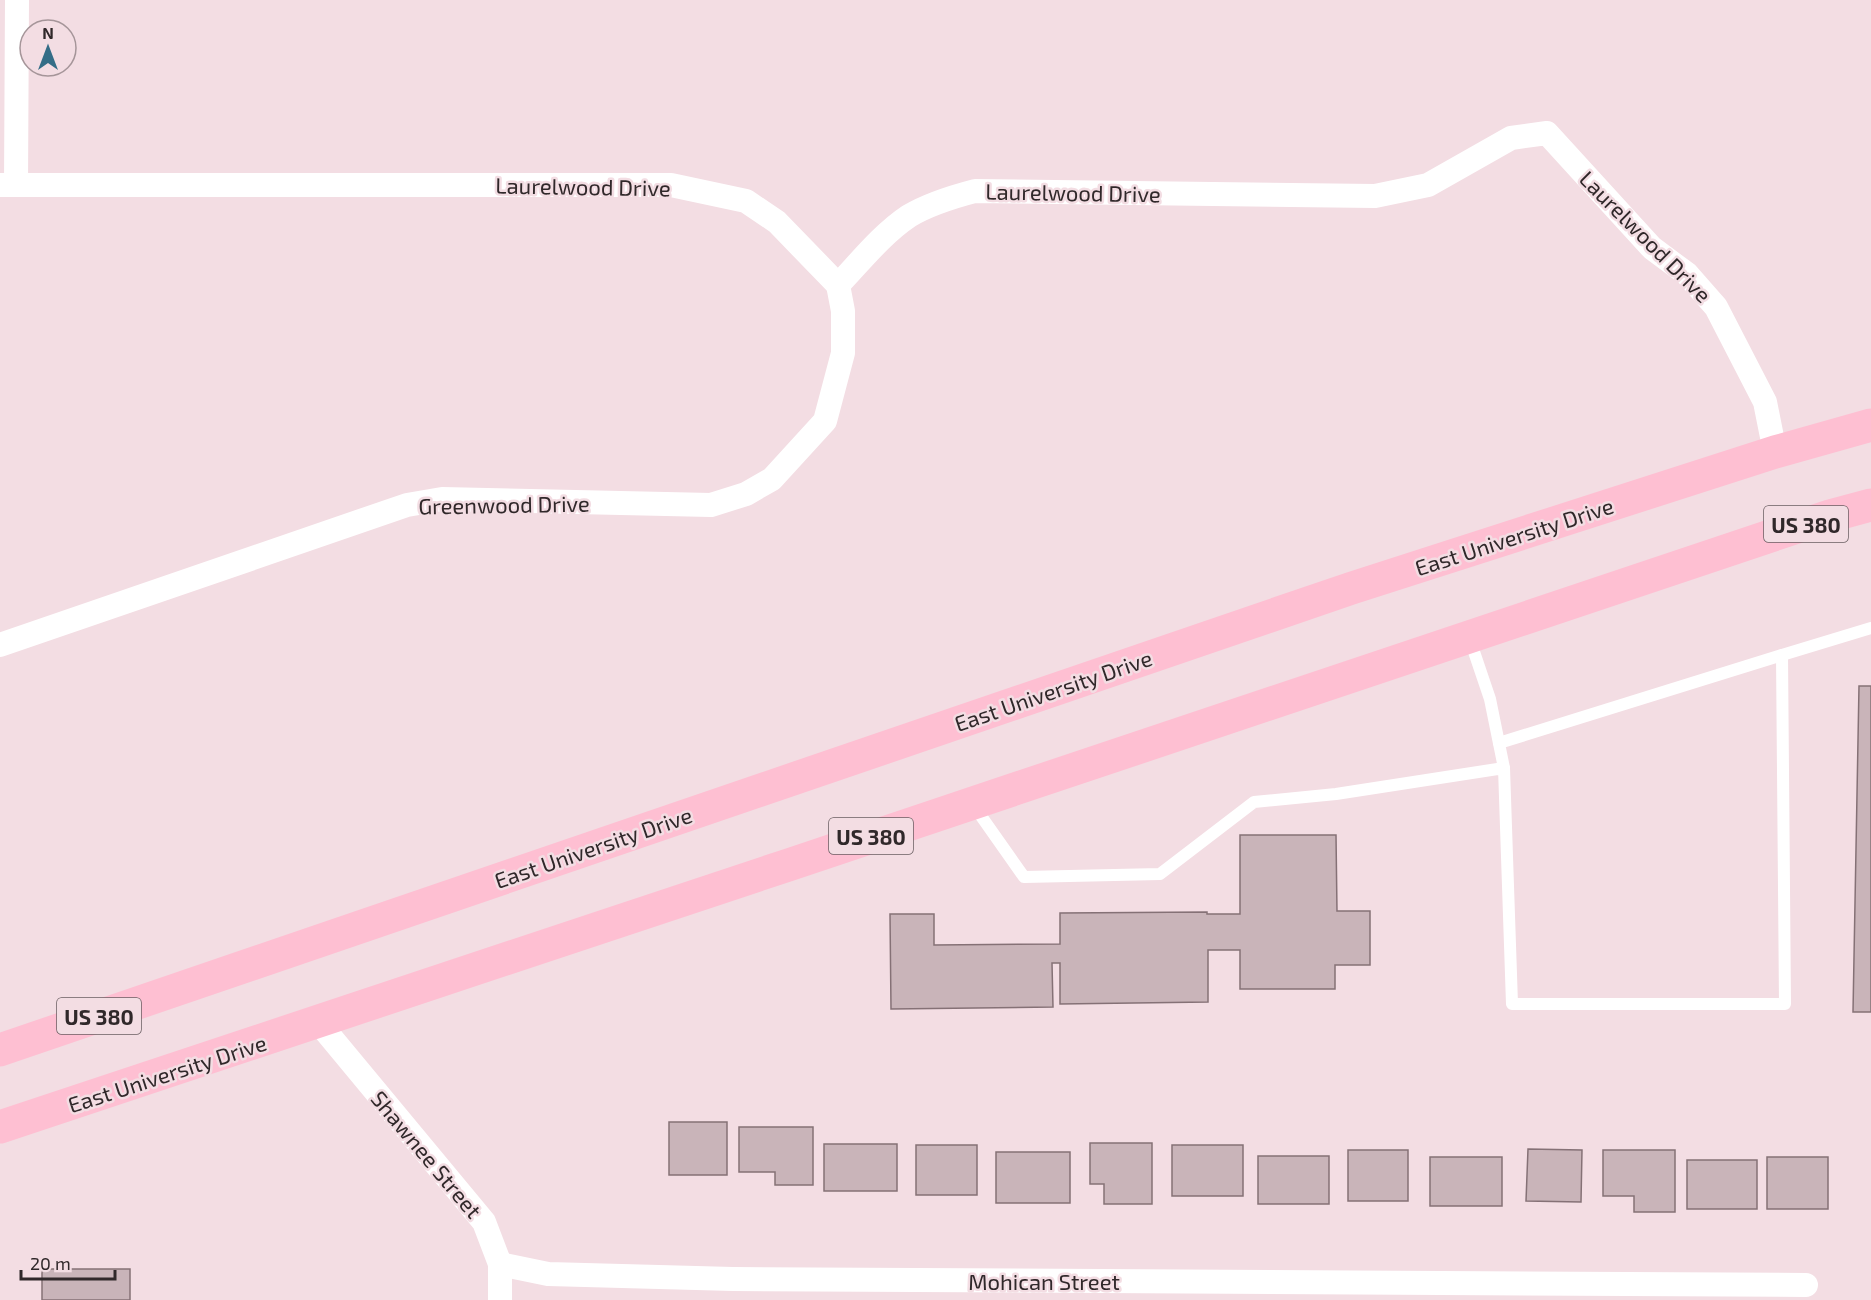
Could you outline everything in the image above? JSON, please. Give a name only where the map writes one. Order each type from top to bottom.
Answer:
[{"type":"main road","name":"East University Drive","points":[[0,1050],[1341,592],[1775,452],[1871,425]]},
{"type":"main road","name":"East University Drive","points":[[0,1127],[319,1023],[971,802],[1830,516],[1871,506]]},
{"type":"street","points":[[8,185],[17,0]]},
{"type":"street","name":"Laurelwood Drive","points":[[8,185],[671,185],[746,201],[777,222],[838,285],[878,243],[909,217],[940,201],[975,190],[1375,196],[1428,185],[1512,138],[1547,133],[1652,248],[1688,274],[1716,307],[1765,402],[1775,452]]},
{"type":"street","name":"Greenwood Drive","points":[[0,645],[407,505],[442,499],[711,505],[746,494],[772,479],[825,421],[843,353],[843,311],[838,285]]},
{"type":"street","name":"Shawnee Street","points":[[319,1023],[484,1222],[500,1264],[500,1300]]},
{"type":"street","name":"Mohican Street","points":[[500,1264],[548,1274],[733,1279],[1604,1292],[1806,1285]]},
{"type":"lane","points":[[1499,743],[1871,628]]},
{"type":"lane","points":[[1469,636],[1490,699],[1504,768],[1512,1004],[1785,1004],[1782,655]]},
{"type":"lane","points":[[971,802],[1024,877],[1160,874],[1254,802],[1336,794],[1504,768]]},
{"type":"building","points":[[1859,686],[1871,686],[1871,1012],[1853,1012]]},
{"type":"building","points":[[1240,835],[1336,835],[1337,911],[1370,911],[1370,965],[1335,965],[1335,989],[1240,989],[1240,950],[1208,950],[1208,1002],[1060,1004],[1060,963],[1052,963],[1053,1007],[891,1009],[890,914],[934,914],[934,945],[1060,944],[1060,913],[1207,912],[1207,914],[1240,914]]},
{"type":"building","points":[[669,1122],[727,1122],[727,1175],[669,1175]]},
{"type":"building","points":[[739,1127],[813,1127],[813,1185],[775,1185],[775,1172],[739,1172]]},
{"type":"building","points":[[1090,1143],[1152,1143],[1152,1204],[1104,1204],[1104,1184],[1090,1184]]},
{"type":"building","points":[[824,1144],[897,1144],[897,1191],[824,1191]]},
{"type":"building","points":[[916,1145],[977,1145],[977,1195],[916,1195]]},
{"type":"building","points":[[1172,1145],[1243,1145],[1243,1196],[1172,1196]]},
{"type":"building","points":[[1528,1149],[1582,1150],[1581,1202],[1526,1201]]},
{"type":"building","points":[[1348,1150],[1408,1150],[1408,1201],[1348,1201]]},
{"type":"building","points":[[1603,1150],[1675,1150],[1675,1212],[1634,1212],[1634,1196],[1603,1196]]},
{"type":"building","points":[[996,1152],[1070,1152],[1070,1203],[996,1203]]},
{"type":"building","points":[[1258,1156],[1329,1156],[1329,1204],[1258,1204]]},
{"type":"building","points":[[1430,1157],[1502,1157],[1502,1206],[1430,1206]]},
{"type":"building","points":[[1767,1157],[1828,1157],[1828,1209],[1767,1209]]},
{"type":"building","points":[[1687,1160],[1757,1160],[1757,1209],[1687,1209]]},
{"type":"building","points":[[42,1269],[130,1269],[130,1300],[42,1300]]}]
